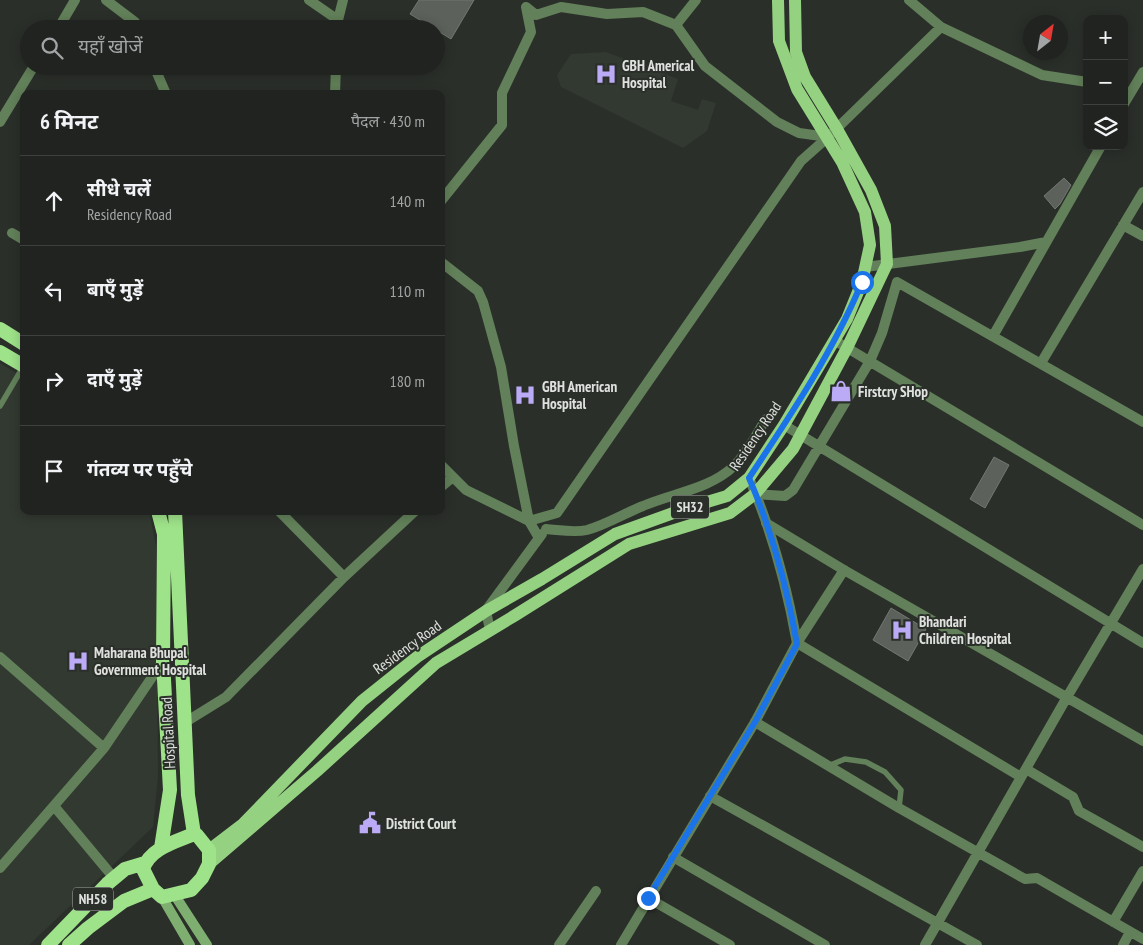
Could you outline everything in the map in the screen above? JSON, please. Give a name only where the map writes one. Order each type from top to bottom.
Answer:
[{"type":"highway","points":[[0,329],[20,342]]},
{"type":"highway","points":[[0,352],[20,364]]},
{"type":"highway","points":[[159,515],[164,534],[163,662],[170,790],[161,848]]},
{"type":"highway","name":"Hospital Road","points":[[175,515],[188,795],[194,834]]},
{"type":"highway","points":[[194,834],[197,835],[209,850],[209,864]]},
{"type":"highway","name":"NH58","points":[[48,945],[125,869],[145,863],[161,848],[194,834]]},
{"type":"highway","points":[[145,863],[143,869],[163,893]]},
{"type":"highway","name":"NH58","points":[[69,945],[124,901],[163,893],[191,890],[202,878],[209,864]]},
{"type":"main road","name":"Residency Road","points":[[209,850],[243,824],[362,701],[417,657],[486,611],[615,534],[727,496],[749,478],[784,425],[851,310],[862,282],[870,245],[865,212],[842,162],[833,133],[797,89],[779,41],[778,0]]},
{"type":"main road","points":[[209,864],[317,771],[436,663],[629,544],[730,513],[755,494],[793,449],[847,348],[887,264],[885,226],[871,190],[833,133],[805,77],[796,52],[795,0]]},
{"type":"main road","points":[[163,893],[190,945]]},
{"type":"main road","points":[[163,893],[208,945]]},
{"type":"street","points":[[63,20],[75,0]]},
{"type":"street","points":[[106,0],[132,20]]},
{"type":"street","points":[[309,0],[333,20]]},
{"type":"street","points":[[339,20],[343,0]]},
{"type":"street","points":[[676,25],[696,0]]},
{"type":"street","points":[[909,0],[941,26],[1042,75],[1083,81]]},
{"type":"street","points":[[445,197],[502,124],[502,93],[531,32],[526,7],[536,15],[561,7],[607,14],[643,12],[676,25],[705,66],[777,122],[799,133],[833,133]]},
{"type":"street","points":[[490,630],[486,611],[546,529],[800,161],[833,133],[941,26]]},
{"type":"street","points":[[1129,88],[1143,72]]},
{"type":"street","points":[[0,122],[29,75]]},
{"type":"street","points":[[158,75],[164,90]]},
{"type":"street","points":[[335,90],[336,75]]},
{"type":"street","points":[[993,336],[1098,150]]},
{"type":"street","points":[[1041,363],[1143,192]]},
{"type":"street","points":[[1123,225],[1143,236]]},
{"type":"street","points":[[12,233],[20,238]]},
{"type":"street","points":[[865,267],[1046,242]]},
{"type":"street","points":[[445,265],[478,291],[483,302],[501,367],[529,521],[539,538]]},
{"type":"street","points":[[755,494],[785,496],[793,490],[870,361],[882,333],[898,282],[1143,422]]},
{"type":"street","points":[[834,340],[1143,525]]},
{"type":"street","points":[[546,529],[573,532],[588,530],[646,505],[698,488],[716,479],[733,466],[745,452],[766,419]]},
{"type":"street","points":[[784,425],[1143,644]]},
{"type":"street","points":[[445,469],[466,490],[529,521],[557,513]]},
{"type":"street","points":[[445,484],[453,477]]},
{"type":"street","points":[[749,478],[766,523],[784,585],[797,644],[1024,773],[1073,797],[1079,810],[1143,847]]},
{"type":"street","points":[[283,515],[344,577]]},
{"type":"street","points":[[184,723],[226,696],[344,577],[411,515]]},
{"type":"street","points":[[766,523],[844,570],[1143,741]]},
{"type":"street","points":[[925,945],[1067,697],[1143,569]]},
{"type":"street","points":[[621,945],[755,722],[797,644],[844,570]]},
{"type":"street","points":[[0,657],[104,748]]},
{"type":"street","points":[[0,868],[104,748],[163,662]]},
{"type":"street","points":[[755,722],[899,808],[1025,879],[1037,878],[1143,939]]},
{"type":"street","points":[[710,796],[977,945]]},
{"type":"street","points":[[54,806],[114,878]]},
{"type":"street","points":[[673,857],[825,945]]},
{"type":"street","points":[[1113,922],[1143,871]]},
{"type":"street","points":[[558,945],[596,891]]},
{"type":"street","points":[[648,898],[730,945]]},
{"type":"street","points":[[1123,945],[1130,932]]},
{"type":"lane","points":[[0,406],[20,373]]},
{"type":"lane","points":[[828,766],[845,759],[866,762],[885,772],[901,790],[899,808]]},
{"type":"shaded area","points":[[606,52],[678,79],[671,101],[698,110],[702,99],[716,103],[707,131],[683,148],[561,87],[557,75],[571,54]]},
{"type":"shaded area","name":"Maharana Bhupal Government Hospital","points":[[0,363],[20,376],[20,515],[150,515],[156,546],[158,776],[153,827],[29,945],[0,945]]},
{"type":"building","points":[[419,0],[474,0],[451,39],[445,35],[445,20],[420,20],[410,14]]},
{"type":"building","points":[[1064,178],[1071,185],[1055,209],[1044,196]]},
{"type":"building","points":[[994,457],[1009,465],[985,508],[970,499]]},
{"type":"building","points":[[891,608],[926,629],[908,661],[873,640]]},
{"type":"place","name":"GBH Americal Hospital","points":[[606,74]]},
{"type":"place","name":"Firstcry SHop","points":[[841,391]]},
{"type":"place","name":"GBH American Hospital","points":[[525,395]]},
{"type":"place","name":"Bhandari Children Hospital","points":[[902,630]]},
{"type":"place","name":"Maharana Bhupal Government Hospital","points":[[78,661]]},
{"type":"place","name":"District Court","points":[[370,823]]},
{"type":"route","points":[[648,898],[755,722],[797,644],[784,585],[766,523],[749,478],[784,425],[847,319],[862,282]]}]
